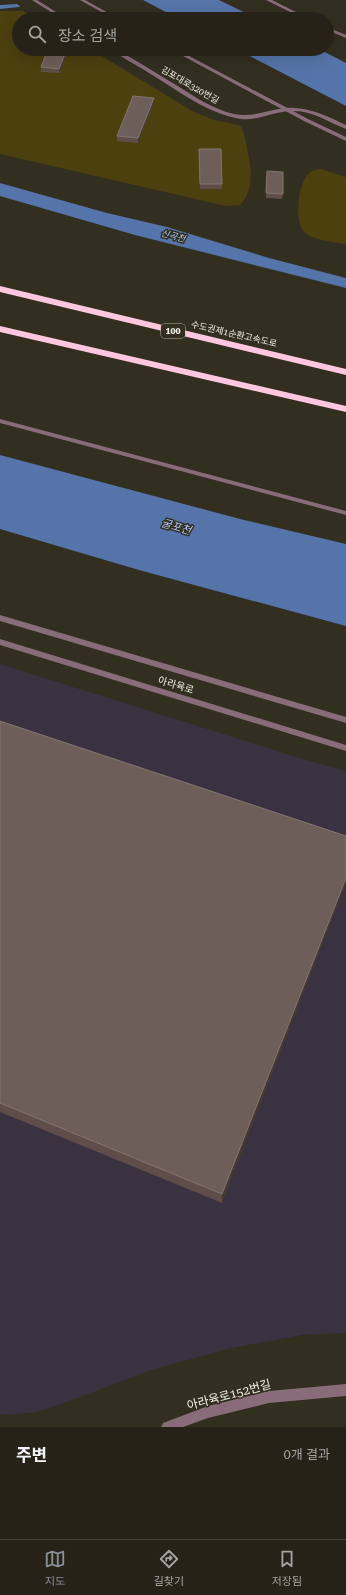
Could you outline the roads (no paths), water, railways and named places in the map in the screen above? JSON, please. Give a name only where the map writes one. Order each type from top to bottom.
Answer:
[{"type":"highway","name":"수도권제1순환고속도로","points":[[0,288],[346,372]]},
{"type":"highway","points":[[0,329],[346,410]]},
{"type":"street","points":[[34,0],[53,12]]},
{"type":"street","points":[[82,0],[104,12]]},
{"type":"street","points":[[268,0],[293,12]]},
{"type":"street","points":[[334,31],[346,37]]},
{"type":"street","name":"김포대로320번길","points":[[125,56],[197,100],[216,110],[228,114],[242,117],[257,117],[293,109],[301,109],[314,112],[346,127]]},
{"type":"street","points":[[185,56],[306,120],[346,139]]},
{"type":"street","points":[[0,421],[346,513]]},
{"type":"street","name":"아라육로","points":[[0,618],[346,720]]},
{"type":"street","name":"아라육로","points":[[0,642],[346,748]]},
{"type":"street","name":"아라육로152번길","points":[[167,1427],[208,1412],[269,1396],[346,1390]]},
{"type":"water","points":[[143,0],[219,0],[244,12],[166,12]]},
{"type":"water","points":[[250,56],[332,56],[346,63],[346,106]]},
{"type":"water","name":"신곡천","points":[[0,183],[107,213],[167,227],[269,258],[346,278],[346,288],[135,235],[0,196]]},
{"type":"water","name":"굴포천","points":[[0,455],[244,520],[346,544],[346,626],[139,570],[0,529]]},
{"type":"waterway","points":[[0,7],[17,6]]}]
